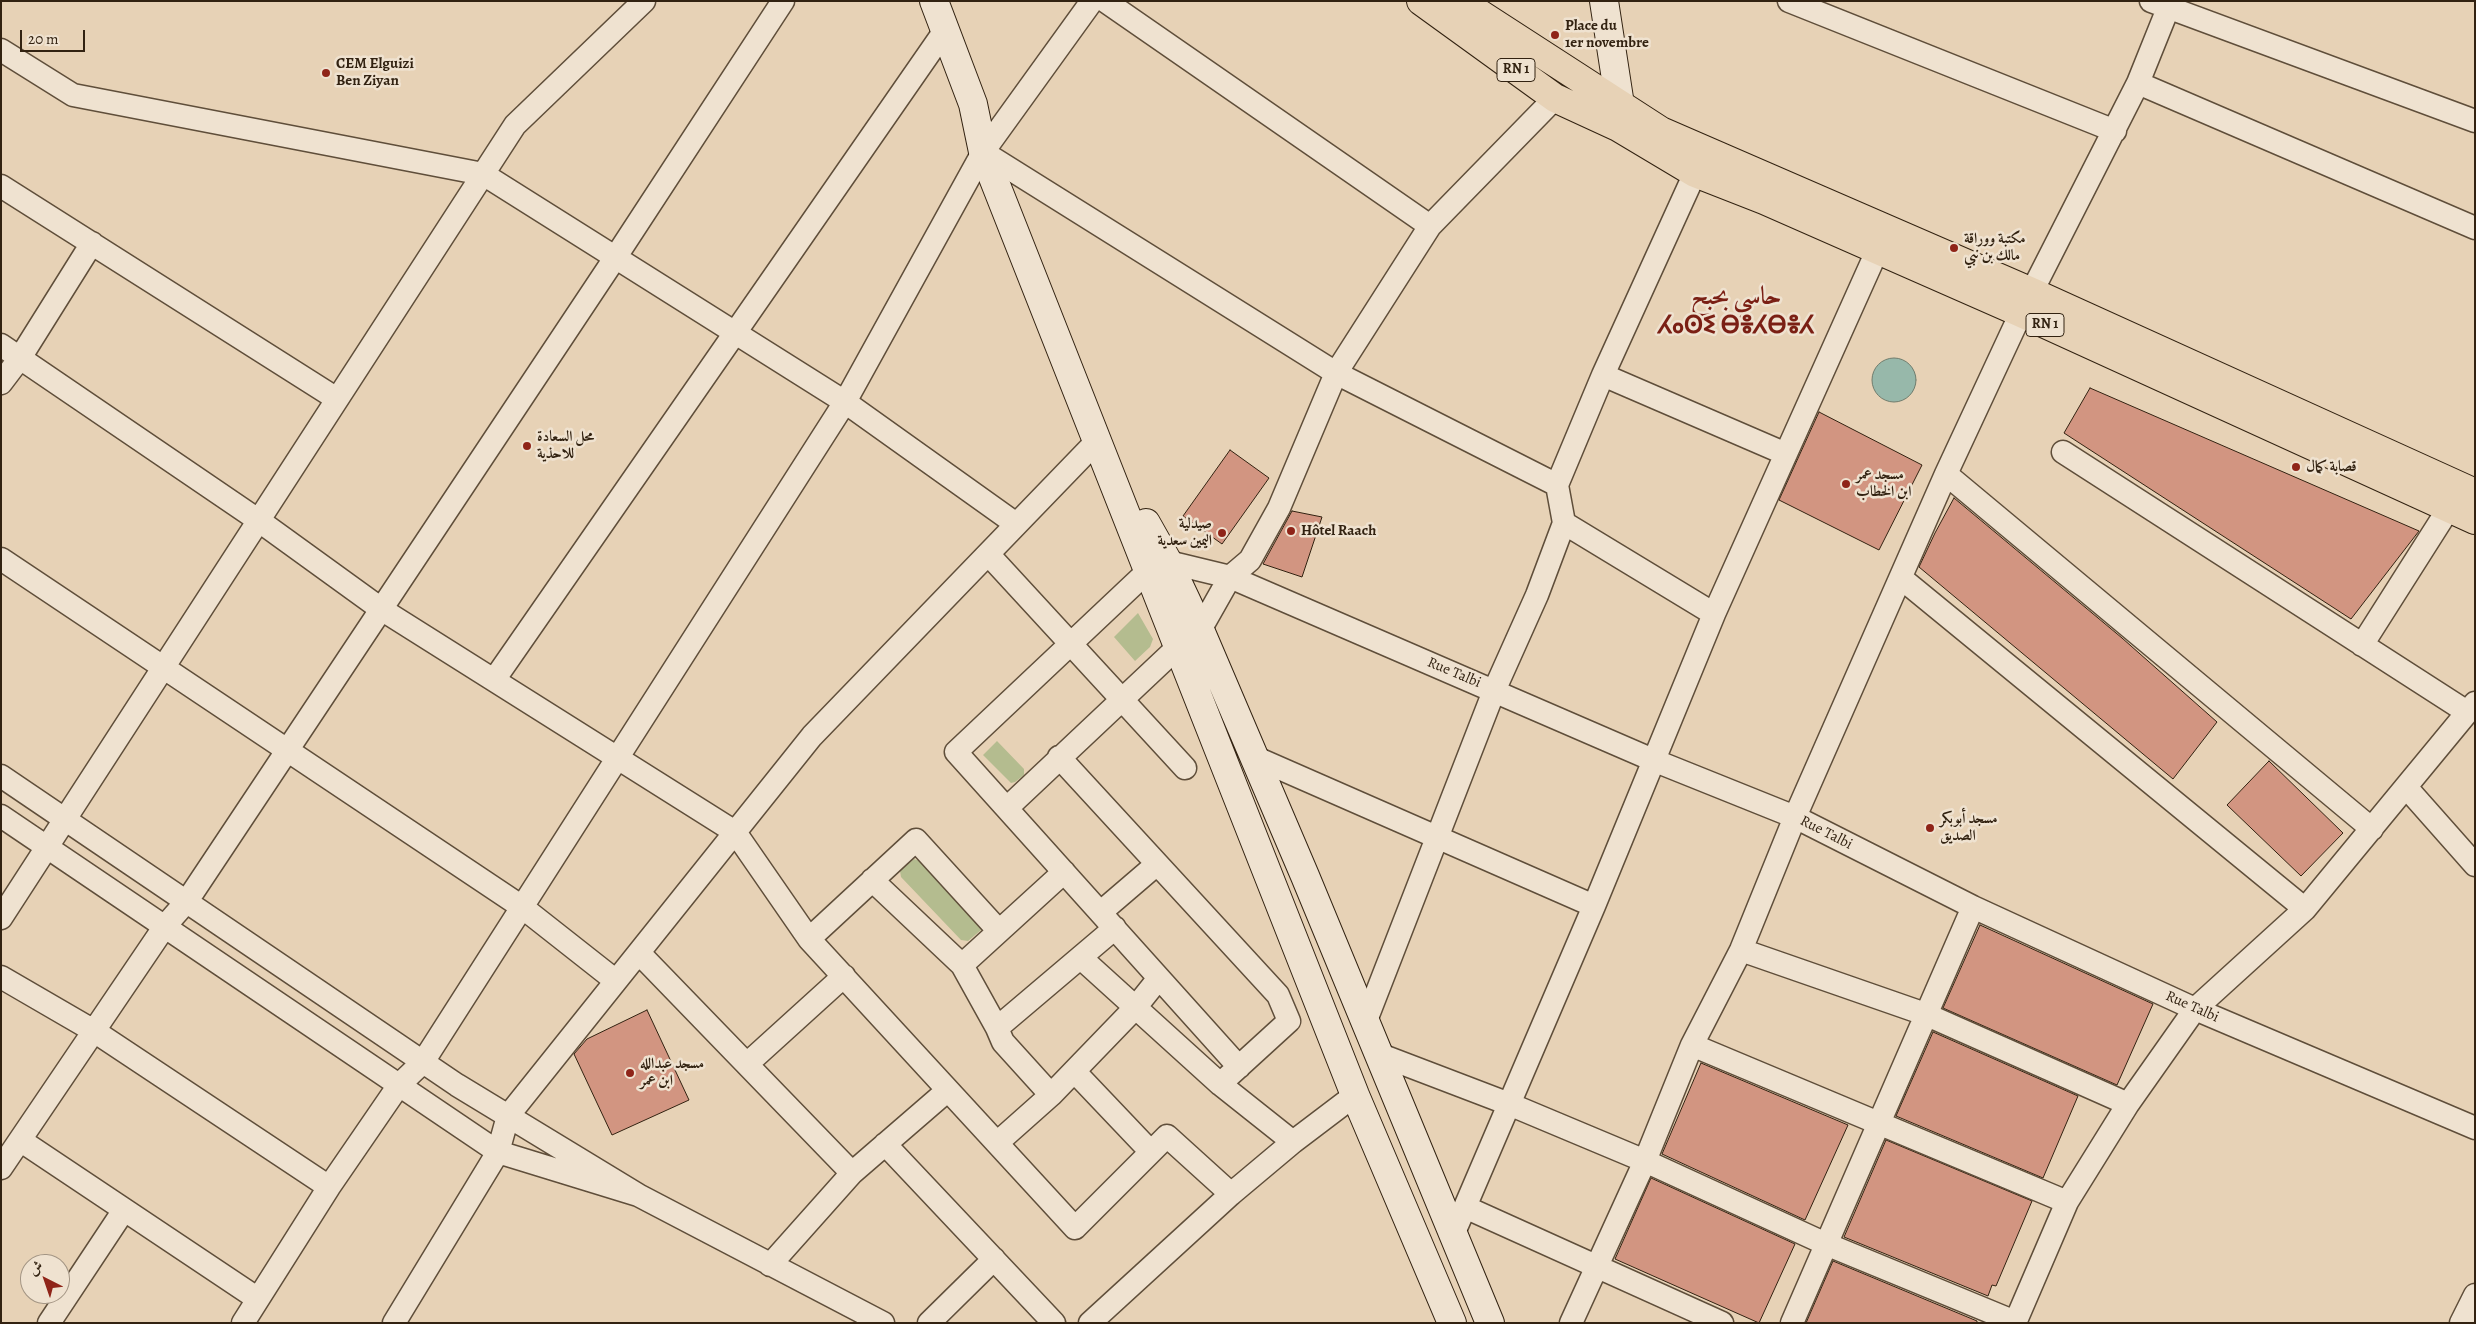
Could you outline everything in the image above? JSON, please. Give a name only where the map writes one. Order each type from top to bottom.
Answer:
[{"type":"main road","name":"RN 1","points":[[1421,1],[1555,98],[1618,127],[1695,173],[1764,200],[1877,251],[2026,303],[2475,493]]},
{"type":"main road","name":"RN 1","points":[[1460,1],[1661,131],[2026,303],[2475,520]]},
{"type":"street","points":[[1,918],[514,125],[644,1]]},
{"type":"street","points":[[1,1168],[164,926],[187,902],[616,258],[784,1]]},
{"type":"street","points":[[934,1],[973,104],[983,152],[1098,440],[1158,566],[1189,638],[1355,1095],[1452,1323]]},
{"type":"street","points":[[243,1323],[329,1187],[400,1086],[423,1062],[522,908],[845,402],[983,152],[1092,1]]},
{"type":"street","points":[[1105,1],[1430,226]]},
{"type":"street","points":[[1604,1],[1620,105]]},
{"type":"street","points":[[1789,1],[2115,131]]},
{"type":"street","points":[[1571,1323],[1645,1161],[1692,1045],[1741,950],[1795,817],[1902,578],[1946,474],[2026,303],[2138,83],[2164,4],[2475,121]]},
{"type":"street","points":[[494,680],[946,29]]},
{"type":"street","points":[[1,50],[73,95],[483,174],[845,402],[1016,524]]},
{"type":"street","points":[[2138,83],[2475,228]]},
{"type":"street","points":[[1007,808],[1121,699],[1189,638],[1230,576],[1250,560],[1280,508],[1336,373],[1430,226],[1555,98]]},
{"type":"street","points":[[983,152],[1336,373],[1556,485]]},
{"type":"street","points":[[1365,1023],[1494,691],[1537,595],[1564,523],[1556,485],[1603,375],[1695,173]]},
{"type":"street","points":[[1,186],[337,399]]},
{"type":"street","points":[[1,383],[20,358],[92,243]]},
{"type":"street","points":[[1453,1235],[1594,906],[1714,614],[1877,251]]},
{"type":"street","points":[[1,345],[258,520],[381,609],[735,832],[809,939],[1075,1228],[1168,1136],[1231,1194]]},
{"type":"street","points":[[1603,375],[1786,454]]},
{"type":"street","points":[[394,1323],[498,1152],[508,1116],[812,736],[1098,440]]},
{"type":"street","points":[[1378,1054],[1509,1104],[1645,1161],[1826,1244],[2015,1323],[2067,1202],[2128,1104],[2195,1009],[2305,909],[2471,708],[2362,645],[2063,452]]},
{"type":"street","points":[[1946,474],[2372,829]]},
{"type":"street","points":[[2362,645],[2449,508]]},
{"type":"street","points":[[1564,523],[1714,614]]},
{"type":"street","points":[[988,554],[1185,768]]},
{"type":"street","points":[[1,558],[522,908],[616,981]]},
{"type":"street","points":[[1158,566],[1070,644],[956,752],[1239,1067]]},
{"type":"street","name":"Rue Talbi","points":[[1158,566],[1230,576],[1653,760],[1795,817],[1973,907],[2195,1009],[2475,1128]]},
{"type":"street","points":[[1902,578],[2305,909]]},
{"type":"street","points":[[1189,638],[1254,757],[1490,1323]]},
{"type":"street","points":[[1060,757],[1278,995],[1289,1021],[1220,1084]]},
{"type":"street","points":[[1254,757],[1594,906]]},
{"type":"street","points":[[1,776],[423,1062],[508,1116],[638,1196],[883,1323]]},
{"type":"street","points":[[2406,787],[2475,865]]},
{"type":"street","points":[[1,816],[498,1152],[638,1196]]},
{"type":"street","points":[[809,939],[916,840],[999,931]]},
{"type":"street","points":[[997,1028],[1081,958],[1108,920],[1157,864]]},
{"type":"street","points":[[962,965],[1064,872]]},
{"type":"street","points":[[872,880],[962,965],[1003,1042],[1051,1095]]},
{"type":"street","points":[[1792,1323],[1973,907]]},
{"type":"street","points":[[1741,950],[1925,1014],[2128,1104]]},
{"type":"street","points":[[638,953],[852,1173]]},
{"type":"street","points":[[1081,958],[1220,1084],[1293,1142]]},
{"type":"street","points":[[747,1064],[844,976]]},
{"type":"street","points":[[1,977],[94,1031],[329,1187]]},
{"type":"street","points":[[997,1143],[1051,1095],[1135,1008],[1159,978]]},
{"type":"street","points":[[1692,1045],[2067,1202]]},
{"type":"street","points":[[1074,1071],[1151,1152]]},
{"type":"street","points":[[770,1265],[852,1173],[948,1090]]},
{"type":"street","points":[[1090,1323],[1231,1194],[1293,1142],[1355,1095]]},
{"type":"street","points":[[20,1140],[258,1299]]},
{"type":"street","points":[[885,1144],[1054,1323]]},
{"type":"street","points":[[1465,1207],[1722,1323]]},
{"type":"street","points":[[49,1323],[124,1210]]},
{"type":"street","points":[[929,1323],[994,1258]]},
{"type":"green space","points":[[1138,613],[1153,639],[1150,647],[1135,661],[1114,637]]},
{"type":"green space","points":[[997,741],[1024,769],[1024,775],[1015,782],[1011,783],[983,755]]},
{"type":"green space","points":[[914,859],[920,861],[979,922],[981,930],[968,941],[961,940],[901,877],[900,871]]},
{"type":"shaded area","points":[[1890,358],[1898,358],[1910,364],[1916,380],[1910,396],[1898,402],[1890,402],[1878,396],[1872,384],[1872,376],[1878,364]]},
{"type":"building","points":[[2090,388],[2419,531],[2351,619],[2064,433]]},
{"type":"building","points":[[1819,412],[1922,465],[1879,550],[1779,500]]},
{"type":"building","points":[[1230,450],[1269,478],[1222,544],[1183,516]]},
{"type":"building","points":[[1954,498],[2122,638],[2217,722],[2173,779],[1919,567]]},
{"type":"building","name":"Hôtel Raach","points":[[1292,511],[1322,517],[1302,577],[1263,564]]},
{"type":"building","points":[[2269,761],[2343,833],[2301,876],[2227,805]]},
{"type":"building","points":[[1980,925],[2153,1004],[2117,1085],[1943,1008]]},
{"type":"building","name":"مسجد عبدالله ابن عمر","points":[[647,1010],[689,1100],[612,1135],[574,1054],[587,1039]]},
{"type":"building","points":[[1933,1032],[2078,1096],[2043,1178],[1896,1116]]},
{"type":"building","points":[[1701,1063],[1848,1125],[1805,1220],[1662,1154]]},
{"type":"building","points":[[1886,1140],[2032,1201],[1996,1286],[1992,1285],[1988,1296],[1844,1237]]},
{"type":"building","points":[[1651,1178],[1795,1244],[1759,1323],[1615,1259]]},
{"type":"building","points":[[1833,1261],[1977,1321],[1977,1323],[1806,1323]]},
{"type":"place","name":"Place du 1er novembre","points":[[1555,35]]},
{"type":"place","name":"CEM Elguizi Ben Ziyan","points":[[326,73]]},
{"type":"place","name":"مكتبة ووراقة مالك بن نبي","points":[[1954,248]]},
{"type":"place","name":"محل السعادة للاحذية","points":[[527,446]]},
{"type":"place","name":"قصابة كمال","points":[[2296,467]]},
{"type":"place","name":"مسجد عمر ابن الخطاب","points":[[1846,484]]},
{"type":"place","name":"Hôtel Raach","points":[[1291,531]]},
{"type":"place","name":"صيدلية اليمين سعدية","points":[[1222,533]]},
{"type":"place","name":"مسجد أبوبكر الصديق","points":[[1930,828]]},
{"type":"place","name":"مسجد عبدالله ابن عمر","points":[[630,1073]]},
{"type":"district","name":"حاسي بحبح ⵃⴰⵙⵉ ⴱⴻⵃⴱⴻⵃ","points":[[1736,312]]}]
